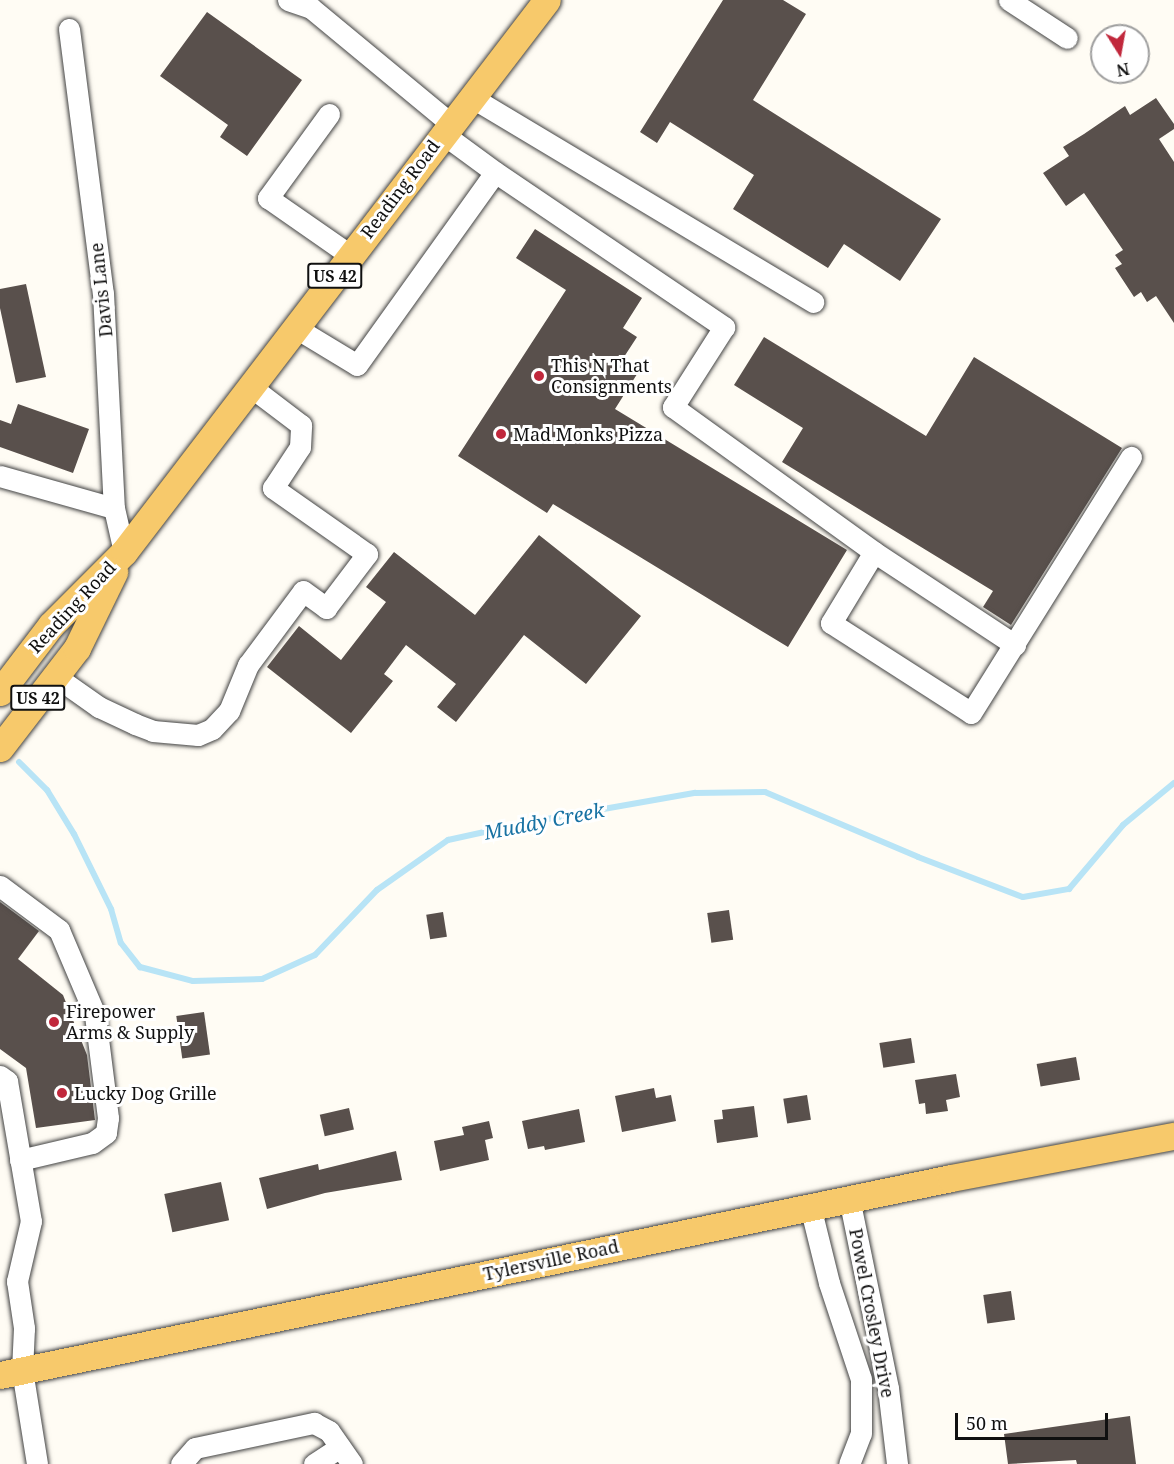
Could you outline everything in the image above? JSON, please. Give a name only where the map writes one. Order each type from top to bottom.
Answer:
[{"type":"main road","name":"Reading Road","points":[[0,692],[51,625],[124,552],[446,128],[547,0]]},
{"type":"main road","name":"Reading Road","points":[[0,747],[77,648],[124,552]]},
{"type":"main road","name":"Tylersville Road","points":[[1103,1147],[1174,1126]]},
{"type":"main road","name":"Tylersville Road","points":[[11,1372],[849,1198],[1103,1147],[1174,1136]]},
{"type":"street","points":[[288,0],[311,8],[495,172],[724,327],[673,407],[874,552],[1015,645]]},
{"type":"street","points":[[1009,0],[1067,38]]},
{"type":"street","name":"Davis Lane","points":[[69,29],[103,293],[114,508],[124,552]]},
{"type":"street","points":[[471,98],[813,302]]},
{"type":"street","points":[[329,114],[268,198],[350,255]]},
{"type":"street","points":[[296,328],[357,364],[495,172]]},
{"type":"street","points":[[55,676],[120,718],[153,731],[198,735],[212,729],[229,711],[248,665],[303,591],[326,608],[367,554],[273,488],[300,447],[301,425],[251,387]]},
{"type":"street","points":[[874,552],[831,623],[971,713],[1131,458]]},
{"type":"street","points":[[0,476],[114,508]]},
{"type":"street","points":[[0,886],[59,930],[95,1015],[108,1118],[106,1133],[92,1143],[20,1160]]},
{"type":"street","points":[[0,1076],[7,1081],[31,1221],[17,1281],[24,1328],[11,1372],[37,1464]]},
{"type":"street","name":"Powel Crosley Drive","points":[[849,1198],[888,1388],[897,1464]]},
{"type":"street","name":"Powel Crosley Drive","points":[[810,1206],[829,1283],[861,1378],[861,1433],[849,1464]]},
{"type":"street","points":[[181,1464],[195,1448],[314,1423],[329,1431],[346,1455],[314,1464]]},
{"type":"building","points":[[723,0],[783,0],[806,14],[753,100],[941,219],[900,281],[844,244],[828,268],[733,209],[754,175],[670,122],[657,143],[640,132]]},
{"type":"building","points":[[207,12],[302,80],[247,156],[220,137],[228,125],[160,76]]},
{"type":"building","points":[[1156,98],[1174,124],[1174,129],[1159,139],[1174,162],[1174,323],[1156,296],[1147,302],[1141,292],[1134,297],[1115,268],[1122,264],[1115,255],[1123,250],[1084,193],[1066,206],[1043,173],[1069,156],[1063,147],[1125,106],[1130,115]]},
{"type":"building","points":[[535,229],[642,298],[623,328],[637,337],[622,360],[639,371],[615,409],[847,550],[788,647],[553,504],[547,513],[458,456],[566,290],[516,258]]},
{"type":"building","points":[[26,284],[46,377],[16,383],[0,308],[0,289]]},
{"type":"building","points":[[764,337],[926,436],[974,357],[1122,448],[1011,625],[983,607],[993,591],[782,462],[803,428],[734,385]]},
{"type":"building","points":[[18,404],[89,429],[73,473],[0,447],[0,420],[11,424]]},
{"type":"building","points":[[539,535],[641,616],[586,684],[524,635],[456,722],[437,707],[456,684],[406,645],[384,674],[393,681],[351,733],[267,667],[299,626],[341,660],[386,602],[366,587],[394,552],[475,615]]},
{"type":"building","points":[[0,902],[39,931],[18,959],[63,995],[87,1055],[95,1120],[36,1128],[26,1068],[0,1049]]},
{"type":"building","points":[[729,910],[733,940],[711,943],[707,913]]},
{"type":"building","points":[[443,912],[447,937],[430,939],[426,915]]},
{"type":"building","points":[[204,1012],[210,1055],[182,1058],[176,1016]]},
{"type":"building","points":[[911,1038],[915,1063],[883,1068],[879,1043]]},
{"type":"building","points":[[1076,1057],[1080,1080],[1041,1087],[1037,1064]]},
{"type":"building","points":[[956,1074],[960,1097],[946,1100],[948,1111],[926,1114],[925,1103],[919,1104],[915,1080]]},
{"type":"building","points":[[654,1088],[656,1098],[671,1095],[676,1121],[622,1132],[615,1096]]},
{"type":"building","points":[[807,1095],[811,1120],[787,1123],[783,1099]]},
{"type":"building","points":[[754,1106],[758,1137],[717,1143],[714,1120],[723,1119],[722,1110]]},
{"type":"building","points":[[349,1108],[354,1129],[325,1136],[320,1115]]},
{"type":"building","points":[[579,1109],[585,1142],[545,1150],[544,1146],[528,1149],[522,1121]]},
{"type":"building","points":[[489,1121],[493,1138],[485,1140],[489,1160],[440,1171],[434,1141],[464,1135],[462,1127]]},
{"type":"building","points":[[396,1151],[402,1180],[325,1193],[267,1209],[259,1178],[318,1164],[319,1170]]},
{"type":"building","points":[[221,1182],[229,1220],[172,1232],[164,1194]]},
{"type":"building","points":[[1011,1291],[1015,1320],[987,1324],[983,1295]]},
{"type":"building","points":[[1130,1416],[1136,1464],[1077,1464],[1076,1460],[1008,1464],[1004,1434]]},
{"type":"waterway","name":"Muddy Creek","points":[[19,762],[47,790],[74,834],[111,909],[121,943],[140,967],[193,981],[262,979],[315,955],[377,890],[448,840],[530,822],[695,793],[765,792],[918,857],[1023,897],[1069,889],[1123,825],[1174,783]]},
{"type":"place","name":"This N That Consignments","points":[[539,376]]},
{"type":"place","name":"Mad Monks Pizza","points":[[501,434]]},
{"type":"place","name":"Firepower Arms & Supply","points":[[54,1022]]},
{"type":"place","name":"Lucky Dog Grille","points":[[62,1093]]}]
